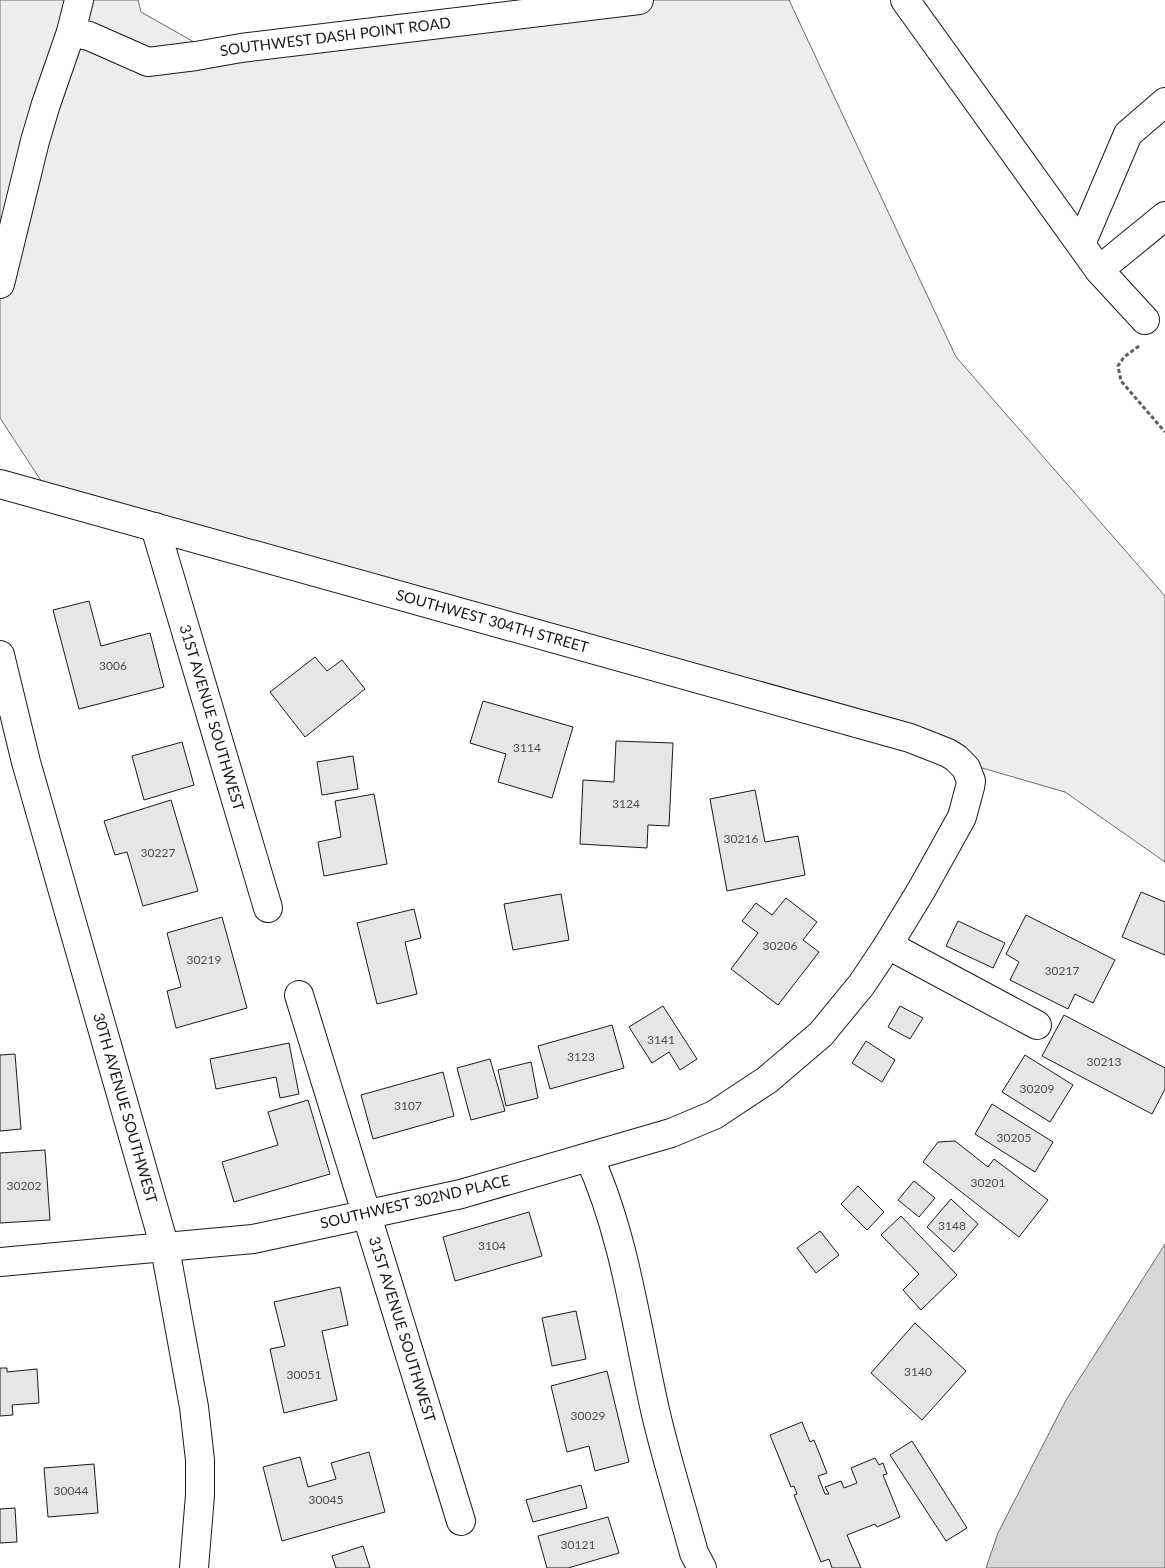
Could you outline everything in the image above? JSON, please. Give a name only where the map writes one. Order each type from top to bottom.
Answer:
[{"type":"street","points":[[0,284],[38,131],[80,0]]},
{"type":"street","name":"SOUTHWEST DASH POINT ROAD","points":[[71,32],[89,36],[148,62],[241,48],[639,0]]},
{"type":"street","points":[[905,0],[1099,270],[1146,320]]},
{"type":"street","points":[[1081,244],[1128,134],[1165,102]]},
{"type":"street","points":[[1099,270],[1165,216]]},
{"type":"street","name":"SOUTHWEST 304TH STREET","points":[[0,484],[910,738],[956,758],[966,768],[971,781]]},
{"type":"street","name":"31ST AVENUE SOUTHWEST","points":[[155,527],[268,908]]},
{"type":"street","name":"30TH AVENUE SOUTHWEST","points":[[0,655],[26,762],[165,1248],[194,1407],[200,1460],[200,1495],[194,1568]]},
{"type":"street","name":"SOUTHWEST 302ND PLACE","points":[[0,1262],[253,1239],[461,1194],[671,1132],[714,1115],[767,1080],[821,1034],[862,984],[922,889],[962,817],[968,800],[971,781]]},
{"type":"street","points":[[888,945],[1037,1025]]},
{"type":"street","name":"31ST AVENUE SOUTHWEST","points":[[299,995],[461,1521]]},
{"type":"street","points":[[589,1157],[602,1186],[620,1247],[656,1412],[694,1552],[702,1568]]},
{"type":"path","points":[[1146,320],[1141,344],[1124,357],[1118,366],[1121,381],[1165,432]]},
{"type":"shaded area","points":[[0,0],[138,0],[141,12],[194,42],[611,0],[789,0],[956,357],[1165,596],[1165,862],[1065,792],[53,499],[0,418]]},
{"type":"shaded area","points":[[1165,1244],[1165,1568],[986,1568],[998,1533],[1066,1400]]},
{"type":"building","points":[[89,601],[101,646],[150,633],[164,687],[79,709],[53,610]]},
{"type":"building","points":[[315,657],[327,671],[342,660],[365,689],[305,737],[270,692]]},
{"type":"building","points":[[483,701],[573,727],[552,798],[498,782],[506,754],[470,743]]},
{"type":"building","points":[[616,741],[673,743],[669,826],[648,825],[647,848],[580,844],[583,780],[614,782]]},
{"type":"building","points":[[182,742],[194,785],[144,800],[132,756]]},
{"type":"building","points":[[353,756],[358,789],[322,795],[317,762]]},
{"type":"building","points":[[755,790],[765,842],[798,836],[805,875],[727,891],[710,799]]},
{"type":"building","points":[[374,794],[387,864],[324,876],[318,842],[341,837],[335,801]]},
{"type":"building","points":[[171,800],[198,891],[143,906],[127,852],[115,855],[104,821]]},
{"type":"building","points":[[1141,892],[1165,902],[1165,955],[1122,937]]},
{"type":"building","points":[[561,894],[569,940],[513,950],[504,904]]},
{"type":"building","points":[[786,898],[817,922],[803,940],[819,952],[778,1005],[731,969],[758,933],[742,921],[756,903],[772,915]]},
{"type":"building","points":[[414,909],[421,938],[405,942],[417,994],[377,1004],[357,923]]},
{"type":"building","points":[[1026,915],[1115,960],[1093,1003],[1075,994],[1068,1009],[1010,980],[1019,962],[1006,954]]},
{"type":"building","points":[[222,917],[247,1008],[176,1028],[167,991],[181,987],[167,933]]},
{"type":"building","points":[[958,921],[1005,943],[993,968],[946,946]]},
{"type":"building","points":[[663,1006],[697,1059],[680,1070],[669,1052],[652,1063],[629,1027]]},
{"type":"building","points":[[900,1006],[923,1018],[910,1039],[888,1027]]},
{"type":"building","points":[[1064,1015],[1165,1068],[1165,1089],[1152,1114],[1042,1056]]},
{"type":"building","points":[[612,1025],[624,1068],[550,1089],[538,1046]]},
{"type":"building","points":[[866,1041],[895,1060],[882,1082],[852,1063]]},
{"type":"building","points":[[289,1043],[299,1094],[280,1098],[276,1077],[216,1089],[210,1059]]},
{"type":"building","points":[[15,1054],[21,1129],[0,1131],[0,1055]]},
{"type":"building","points":[[1025,1055],[1073,1085],[1050,1122],[1002,1092]]},
{"type":"building","points":[[490,1059],[505,1111],[471,1120],[457,1068]]},
{"type":"building","points":[[531,1062],[538,1098],[506,1106],[498,1070]]},
{"type":"building","points":[[443,1072],[454,1116],[373,1139],[361,1095]]},
{"type":"building","points":[[308,1100],[330,1174],[234,1202],[222,1162],[278,1145],[268,1112]]},
{"type":"building","points":[[992,1104],[1053,1142],[1035,1172],[975,1134]]},
{"type":"building","points":[[955,1141],[988,1167],[994,1159],[1048,1200],[1019,1237],[923,1162],[938,1142]]},
{"type":"building","points":[[45,1150],[50,1220],[0,1223],[0,1153]]},
{"type":"building","points":[[914,1181],[935,1198],[919,1217],[898,1200]]},
{"type":"building","points":[[858,1186],[884,1212],[867,1230],[841,1204]]},
{"type":"building","points":[[951,1199],[978,1224],[954,1252],[927,1227]]},
{"type":"building","points":[[529,1212],[542,1256],[455,1281],[443,1237]]},
{"type":"building","points":[[901,1216],[957,1275],[921,1310],[903,1290],[919,1274],[881,1235]]},
{"type":"building","points":[[820,1231],[839,1255],[816,1273],[797,1248]]},
{"type":"building","points":[[340,1287],[348,1325],[322,1331],[337,1400],[284,1413],[270,1349],[285,1346],[274,1302]]},
{"type":"building","points":[[576,1311],[586,1359],[552,1366],[542,1318]]},
{"type":"building","points":[[915,1323],[966,1371],[922,1420],[871,1373]]},
{"type":"building","points":[[0,1368],[7,1368],[7,1372],[37,1369],[39,1403],[12,1405],[13,1415],[0,1416]]},
{"type":"building","points":[[607,1371],[629,1462],[595,1471],[589,1446],[567,1452],[551,1386]]},
{"type":"building","points":[[802,1422],[810,1442],[814,1440],[827,1473],[818,1476],[825,1494],[829,1494],[825,1487],[841,1481],[844,1488],[857,1483],[851,1468],[875,1458],[879,1465],[883,1463],[887,1474],[883,1475],[900,1517],[877,1527],[875,1524],[847,1535],[861,1568],[832,1568],[829,1559],[821,1562],[794,1495],[797,1494],[794,1486],[791,1487],[770,1435]]},
{"type":"building","points":[[912,1441],[967,1528],[946,1541],[890,1455]]},
{"type":"building","points":[[369,1452],[385,1512],[282,1541],[263,1467],[300,1457],[308,1487],[336,1479],[331,1463]]},
{"type":"building","points":[[94,1464],[98,1513],[48,1517],[44,1468]]},
{"type":"building","points":[[581,1485],[587,1508],[533,1522],[526,1500]]},
{"type":"building","points":[[15,1508],[17,1542],[0,1543],[0,1509]]},
{"type":"building","points":[[608,1517],[619,1553],[568,1568],[547,1568],[538,1536]]},
{"type":"building","points":[[363,1546],[370,1568],[336,1568],[332,1556]]}]
